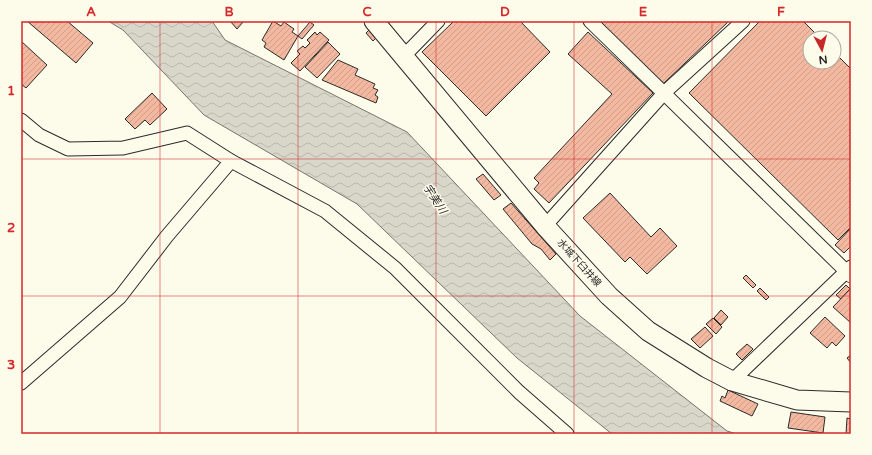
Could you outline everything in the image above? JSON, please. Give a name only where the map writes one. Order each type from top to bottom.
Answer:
[{"type":"main road","name":"水城下臼井線","points":[[374,21],[545,226],[609,296],[648,331],[707,368],[732,381],[798,400],[851,402]]},
{"type":"street","points":[[404,56],[438,21]]},
{"type":"street","points":[[590,21],[850,271],[732,381]]},
{"type":"street","points":[[545,226],[665,92],[743,21]]},
{"type":"street","points":[[21,120],[39,135],[68,149],[122,148],[187,133],[231,161],[325,211],[395,268],[519,392],[568,434]]},
{"type":"street","points":[[21,383],[120,297],[168,236],[231,161]]},
{"type":"water","name":"宇美川","points":[[108,21],[212,21],[225,40],[407,132],[580,316],[727,431],[737,434],[612,434],[517,358],[357,204],[204,115],[123,30]]},
{"type":"building","points":[[27,21],[67,21],[93,43],[76,63]]},
{"type":"building","points":[[230,21],[244,21],[237,29]]},
{"type":"building","points":[[273,21],[281,26],[284,22],[294,29],[292,32],[298,36],[284,60],[264,47],[266,43],[262,40]]},
{"type":"building","points":[[454,21],[520,21],[550,52],[486,116],[422,52]]},
{"type":"building","points":[[600,21],[729,21],[663,84]]},
{"type":"building","points":[[760,21],[803,21],[812,30],[802,30],[802,70],[842,70],[842,60],[851,69],[851,227],[838,240],[689,93]]},
{"type":"building","points":[[310,22],[314,25],[302,39],[298,36]]},
{"type":"building","points":[[369,30],[376,38],[373,41],[366,33]]},
{"type":"building","points":[[315,32],[317,35],[320,32],[329,40],[300,71],[291,63],[300,54],[297,51],[303,46],[305,48],[310,43],[307,40]]},
{"type":"building","points":[[588,32],[653,93],[549,203],[534,189],[539,183],[534,178],[612,94],[568,54]]},
{"type":"building","points":[[21,41],[47,65],[26,88],[21,84]]},
{"type":"building","points":[[328,42],[340,54],[317,78],[305,67]]},
{"type":"building","points":[[338,60],[358,69],[355,75],[375,84],[373,88],[378,90],[375,95],[378,97],[376,103],[322,80]]},
{"type":"building","points":[[152,93],[167,109],[150,125],[145,120],[135,129],[125,119]]},
{"type":"building","points":[[483,174],[501,195],[494,200],[476,179]]},
{"type":"building","points":[[610,193],[651,237],[660,228],[677,246],[647,274],[630,257],[625,262],[583,218]]},
{"type":"building","points":[[511,203],[556,254],[550,260],[541,249],[532,244],[503,209]]},
{"type":"building","points":[[851,228],[851,246],[844,253],[835,245]]},
{"type":"building","points":[[746,275],[756,285],[753,288],[743,278]]},
{"type":"building","points":[[846,285],[850,289],[841,299],[836,295]]},
{"type":"building","points":[[760,288],[769,297],[766,300],[757,291]]},
{"type":"building","points":[[850,289],[851,290],[851,323],[833,307]]},
{"type":"building","points":[[721,310],[728,317],[721,325],[714,318]]},
{"type":"building","points":[[825,317],[845,336],[836,346],[832,342],[827,348],[810,333]]},
{"type":"building","points":[[713,318],[722,327],[716,334],[706,324]]},
{"type":"building","points":[[705,327],[713,336],[700,348],[691,339]]},
{"type":"building","points":[[747,344],[753,349],[742,360],[736,354]]},
{"type":"building","points":[[851,355],[851,363],[847,358]]},
{"type":"building","points":[[728,390],[758,404],[752,416],[720,401],[722,396],[725,398]]},
{"type":"building","points":[[791,412],[825,417],[823,433],[788,428]]},
{"type":"building","points":[[847,418],[851,419],[851,434],[846,434]]}]
